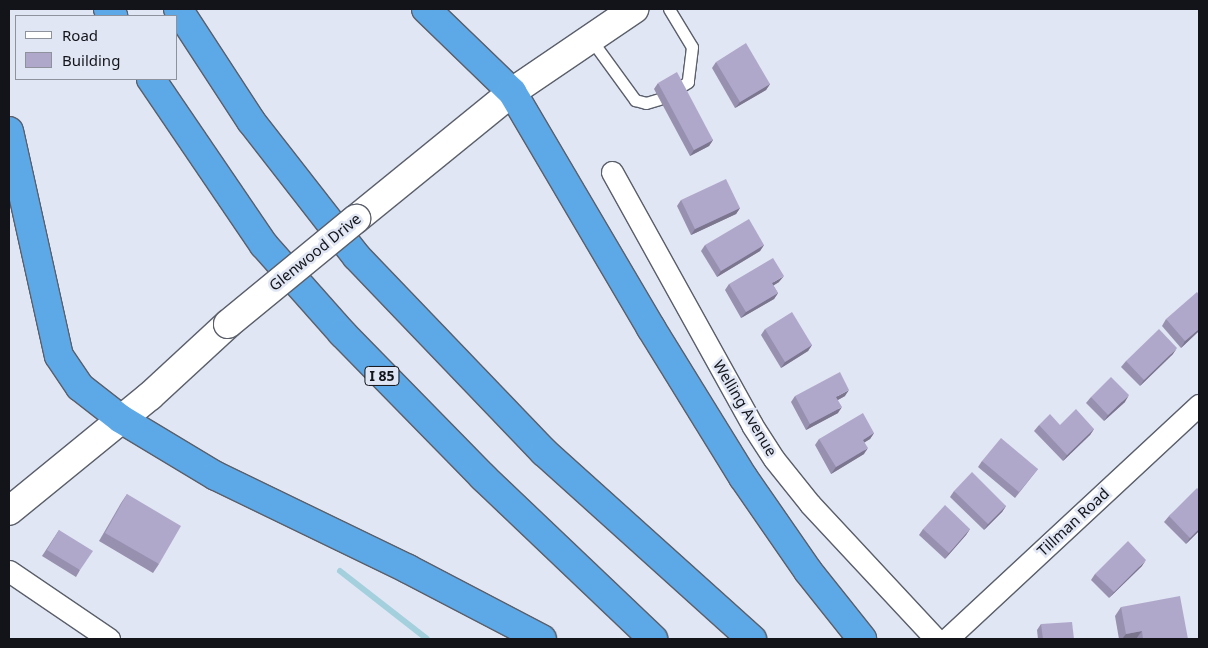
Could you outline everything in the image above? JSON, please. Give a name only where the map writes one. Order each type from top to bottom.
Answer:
[{"type":"highway","points":[[178,9],[251,121],[357,257],[544,452],[752,639]]},
{"type":"highway","points":[[426,9],[512,92],[651,328],[743,477],[808,570],[862,639]]},
{"type":"highway","name":"I 85","points":[[152,80],[264,245],[348,340],[483,477],[653,639]]},
{"type":"highway","points":[[9,131],[59,356],[80,387],[121,419],[242,490],[408,569],[542,639]]},
{"type":"street","name":"Glenwood Drive","points":[[9,511],[121,419],[228,324],[512,92],[634,9]]},
{"type":"street","name":"Welling Avenue","points":[[612,172],[752,425],[774,459],[810,504],[936,639]]},
{"type":"street","name":"Tillman Road","points":[[947,639],[1199,405]]},
{"type":"street","points":[[9,571],[109,639]]},
{"type":"lane","points":[[668,9],[692,47],[688,82],[678,88]]},
{"type":"lane","points":[[590,38],[636,100],[646,103],[660,99]]},
{"type":"building","points":[[746,43],[770,84],[740,102],[716,62]]},
{"type":"building","points":[[677,72],[713,140],[694,150],[658,83]]},
{"type":"building","points":[[726,179],[740,208],[695,229],[681,200]]},
{"type":"building","points":[[749,219],[764,245],[721,271],[705,245]]},
{"type":"building","points":[[773,258],[784,276],[772,283],[778,293],[746,312],[729,284]]},
{"type":"building","points":[[1197,292],[1199,295],[1199,329],[1185,341],[1166,319]]},
{"type":"building","points":[[792,312],[812,345],[785,362],[765,329]]},
{"type":"building","points":[[1159,329],[1177,348],[1144,380],[1126,361]]},
{"type":"building","points":[[840,372],[849,390],[836,397],[842,407],[810,424],[795,396]]},
{"type":"building","points":[[1111,377],[1129,395],[1108,415],[1091,397]]},
{"type":"building","points":[[1076,409],[1094,429],[1067,455],[1039,425],[1050,414],[1060,425]]},
{"type":"building","points":[[863,413],[874,433],[863,440],[868,448],[836,467],[819,439]]},
{"type":"building","points":[[1001,438],[1038,469],[1019,492],[982,461]]},
{"type":"building","points":[[972,472],[1006,506],[988,524],[954,491]]},
{"type":"building","points":[[1197,488],[1199,490],[1199,529],[1190,538],[1169,516]]},
{"type":"building","points":[[127,494],[181,526],[159,564],[105,533]]},
{"type":"building","points":[[945,505],[970,529],[949,553],[923,529]]},
{"type":"building","points":[[59,530],[93,551],[80,570],[47,550]]},
{"type":"building","points":[[1128,541],[1146,560],[1114,592],[1095,574]]},
{"type":"building","points":[[1180,596],[1188,639],[1143,639],[1142,631],[1126,634],[1121,607]]},
{"type":"building","points":[[1072,622],[1074,639],[1043,639],[1041,624]]},
{"type":"waterway","points":[[340,571],[427,639]]}]
